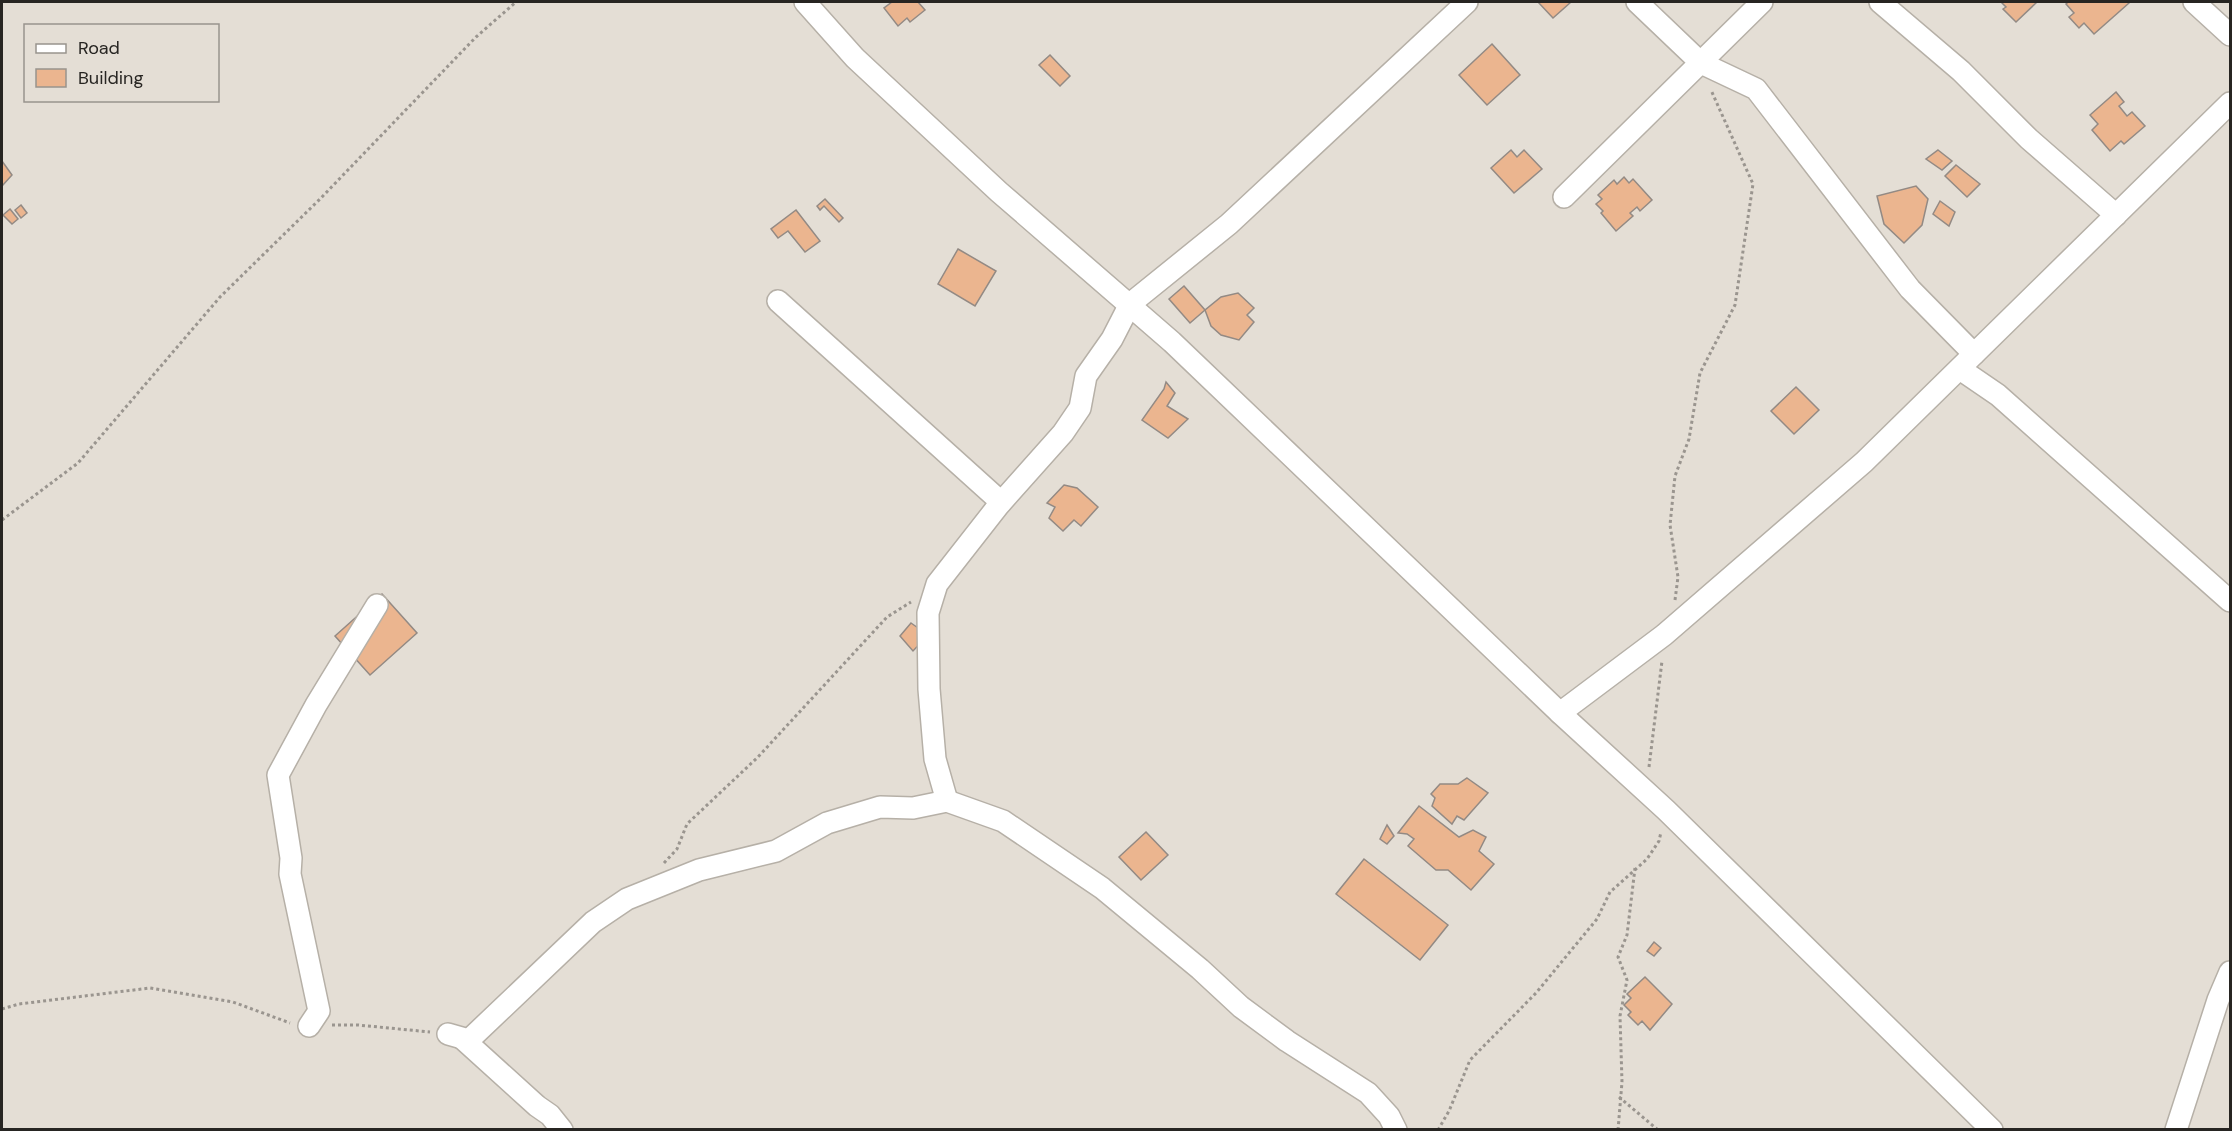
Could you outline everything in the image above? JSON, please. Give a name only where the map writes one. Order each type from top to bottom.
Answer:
[{"type":"street","points":[[806,2],[855,58],[999,192],[1130,304],[1560,713],[1658,803],[1992,1130]]},
{"type":"street","points":[[947,801],[935,759],[929,689],[928,613],[938,584],[1001,502],[1063,434],[1080,408],[1086,376],[1112,339],[1130,304],[1229,224],[1467,2]]},
{"type":"street","points":[[1637,2],[1701,63],[1756,89],[1910,289],[1967,361],[1998,395],[2230,601]]},
{"type":"street","points":[[1564,197],[1762,2]]},
{"type":"street","points":[[1880,2],[1961,71],[2030,140],[2116,215]]},
{"type":"street","points":[[2194,2],[2230,35]]},
{"type":"street","points":[[1560,713],[1667,633],[1864,462],[2230,103]]},
{"type":"street","points":[[778,301],[1001,502]]},
{"type":"street","points":[[309,1026],[319,1011],[290,874],[291,858],[278,776],[316,705],[377,605]]},
{"type":"street","points":[[455,1036],[469,1040],[593,922],[627,899],[699,870],[776,851],[827,823],[880,807],[913,808],[947,801],[1002,821],[1102,888],[1200,969],[1241,1007],[1287,1041],[1368,1093],[1389,1116],[1396,1130]]},
{"type":"street","points":[[2176,1130],[2218,1000],[2230,972]]},
{"type":"street","points":[[455,1036],[550,1115],[562,1130]]},
{"type":"path","points":[[2,520],[78,463],[220,297],[320,199],[476,37],[516,2]]},
{"type":"path","points":[[1438,1130],[1449,1111],[1470,1060],[1536,993],[1597,919],[1610,892],[1647,859],[1659,841],[1658,803],[1649,760],[1667,633],[1678,577],[1670,525],[1675,476],[1689,439],[1700,373],[1735,305],[1753,184],[1701,63]]},
{"type":"path","points":[[642,893],[677,849],[687,824],[758,757],[887,617],[938,584]]},
{"type":"path","points":[[1618,1130],[1622,1082],[1620,1017],[1628,980],[1618,957],[1627,935],[1635,868]]},
{"type":"path","points":[[2,1009],[19,1004],[150,988],[233,1002],[298,1026],[358,1025],[455,1036]]},
{"type":"path","points":[[1619,1097],[1658,1130]]},
{"type":"building","points":[[892,2],[918,2],[925,10],[910,22],[907,18],[898,26],[884,8]]},
{"type":"building","points":[[1538,2],[1571,2],[1553,18]]},
{"type":"building","points":[[2001,2],[2037,2],[2016,22],[2003,9],[2006,7]]},
{"type":"building","points":[[2068,2],[2129,3],[2094,34],[2084,23],[2079,28],[2069,17],[2074,13],[2066,4]]},
{"type":"building","points":[[1492,44],[1520,75],[1487,105],[1459,75]]},
{"type":"building","points":[[1050,55],[1070,76],[1060,86],[1039,65]]},
{"type":"building","points":[[2116,92],[2124,102],[2119,106],[2127,116],[2132,112],[2145,126],[2124,144],[2121,141],[2110,151],[2092,130],[2098,124],[2090,115]]},
{"type":"building","points":[[1511,150],[1517,157],[1524,150],[1542,169],[1514,193],[1491,168]]},
{"type":"building","points":[[1938,150],[1952,161],[1942,170],[1926,159]]},
{"type":"building","points":[[2,161],[12,175],[2,186]]},
{"type":"building","points":[[1956,165],[1980,184],[1967,197],[1945,176]]},
{"type":"building","points":[[1624,177],[1629,183],[1633,179],[1652,200],[1640,211],[1637,207],[1630,213],[1633,216],[1616,231],[1596,204],[1602,199],[1598,195],[1614,180],[1617,184]]},
{"type":"building","points":[[1916,186],[1928,199],[1922,225],[1904,243],[1884,224],[1877,196]]},
{"type":"building","points":[[825,199],[843,218],[839,222],[824,206],[820,210],[817,206]]},
{"type":"building","points":[[1940,201],[1955,212],[1949,226],[1933,214]]},
{"type":"building","points":[[21,205],[27,213],[21,218],[15,210]]},
{"type":"building","points":[[10,209],[18,219],[12,224],[3,215]]},
{"type":"building","points":[[796,210],[820,241],[805,252],[788,231],[778,238],[771,229]]},
{"type":"building","points":[[958,249],[996,271],[975,306],[938,284]]},
{"type":"building","points":[[1184,286],[1205,310],[1190,323],[1169,299]]},
{"type":"building","points":[[1238,293],[1254,308],[1247,315],[1254,322],[1239,340],[1221,335],[1211,326],[1205,310],[1221,297]]},
{"type":"building","points":[[1166,382],[1175,393],[1167,406],[1188,419],[1168,438],[1142,420],[1164,389]]},
{"type":"building","points":[[1796,387],[1819,410],[1794,434],[1771,411]]},
{"type":"building","points":[[1064,485],[1077,488],[1098,507],[1081,526],[1074,520],[1063,531],[1049,518],[1055,507],[1047,503]]},
{"type":"building","points":[[382,594],[417,633],[370,675],[335,636]]},
{"type":"building","points":[[911,623],[928,635],[913,651],[900,636]]},
{"type":"building","points":[[1467,778],[1488,793],[1464,820],[1457,816],[1452,824],[1432,806],[1435,798],[1431,794],[1440,784],[1458,784]]},
{"type":"building","points":[[1419,806],[1459,837],[1473,830],[1486,837],[1479,851],[1494,864],[1471,890],[1448,870],[1436,870],[1408,846],[1414,839],[1407,834],[1398,833]]},
{"type":"building","points":[[1387,825],[1394,836],[1387,844],[1380,839]]},
{"type":"building","points":[[1146,832],[1168,855],[1141,880],[1119,857]]},
{"type":"building","points":[[1364,859],[1448,925],[1420,960],[1336,894]]},
{"type":"building","points":[[1654,942],[1661,948],[1654,956],[1647,951]]},
{"type":"building","points":[[1645,977],[1672,1004],[1650,1030],[1642,1021],[1638,1025],[1628,1015],[1631,1012],[1624,1005],[1631,998],[1627,994]]}]
